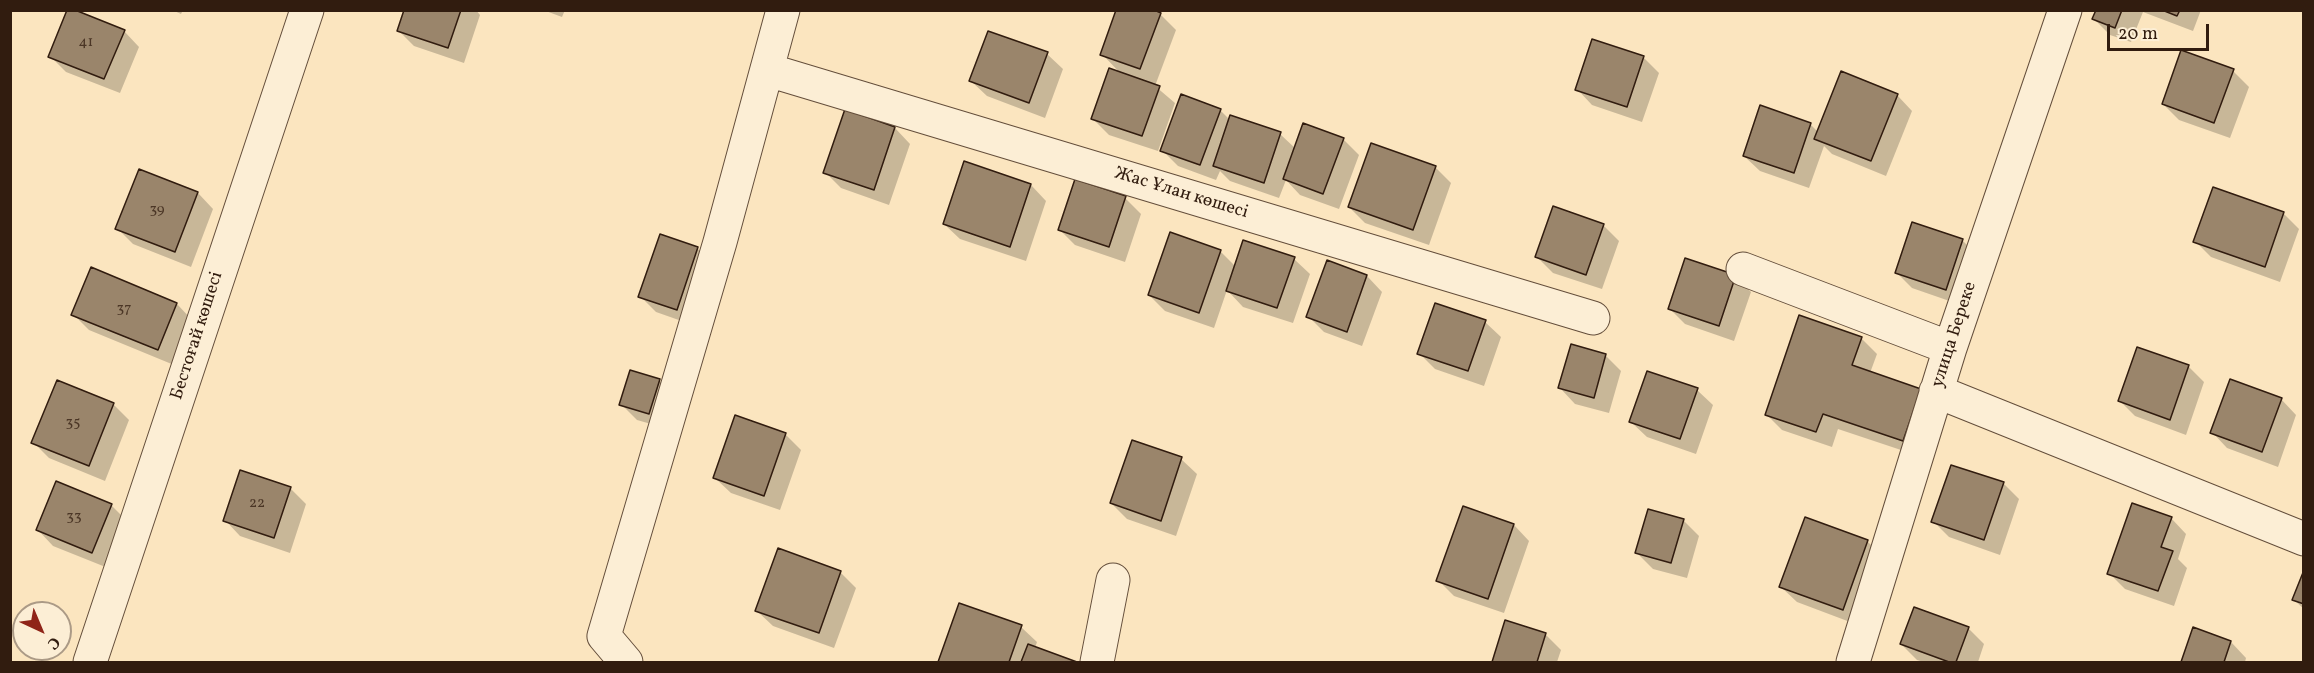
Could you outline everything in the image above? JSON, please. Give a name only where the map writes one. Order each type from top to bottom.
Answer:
[{"type":"street","name":"Бестоғай көшесі","points":[[90,663],[307,10]]},
{"type":"street","points":[[626,663],[604,636],[768,70],[783,10]]},
{"type":"street","name":"улица Береке","points":[[1853,663],[1936,391],[2065,10]]},
{"type":"street","name":"Жас Ұлан көшесі","points":[[768,70],[1593,318]]},
{"type":"street","points":[[1743,269],[1950,348]]},
{"type":"street","points":[[1936,391],[2304,539]]},
{"type":"street","points":[[1097,663],[1113,580]]},
{"type":"building","points":[[67,10],[75,10],[125,30],[104,79],[48,57]]},
{"type":"building","points":[[404,10],[461,10],[448,48],[397,31]]},
{"type":"building","points":[[1116,10],[1154,10],[1161,13],[1140,69],[1100,55]]},
{"type":"building","points":[[2096,10],[2122,10],[2115,28],[2092,19]]},
{"type":"building","points":[[2162,10],[2180,10],[2177,16]]},
{"type":"building","points":[[988,31],[1048,52],[1029,103],[969,81]]},
{"type":"building","points":[[1592,39],[1644,56],[1627,107],[1575,90]]},
{"type":"building","points":[[2181,50],[2234,69],[2214,123],[2162,104]]},
{"type":"building","points":[[1109,68],[1160,86],[1142,136],[1091,119]]},
{"type":"building","points":[[1841,71],[1898,94],[1871,161],[1814,139]]},
{"type":"building","points":[[1181,94],[1221,109],[1200,165],[1160,151]]},
{"type":"building","points":[[1760,105],[1811,123],[1794,173],[1743,156]]},
{"type":"building","points":[[845,109],[895,127],[874,190],[823,173]]},
{"type":"building","points":[[1230,115],[1281,132],[1264,183],[1213,166]]},
{"type":"building","points":[[1303,123],[1344,138],[1323,194],[1283,179]]},
{"type":"building","points":[[1371,143],[1436,166],[1413,230],[1348,207]]},
{"type":"building","points":[[964,161],[1031,184],[1010,247],[943,224]]},
{"type":"building","points":[[139,169],[198,192],[175,252],[115,229]]},
{"type":"building","points":[[1075,179],[1126,196],[1109,247],[1058,230]]},
{"type":"building","points":[[2213,187],[2284,212],[2265,267],[2193,242]]},
{"type":"building","points":[[1553,206],[1604,224],[1586,275],[1535,257]]},
{"type":"building","points":[[1912,222],[1963,239],[1946,290],[1895,273]]},
{"type":"building","points":[[1170,232],[1221,250],[1199,313],[1148,295]]},
{"type":"building","points":[[660,234],[698,247],[677,310],[638,297]]},
{"type":"building","points":[[1243,240],[1295,257],[1277,308],[1226,291]]},
{"type":"building","points":[[1685,258],[1736,275],[1719,326],[1668,309]]},
{"type":"building","points":[[1327,260],[1367,275],[1347,332],[1306,317]]},
{"type":"building","points":[[91,267],[177,303],[158,350],[71,315]]},
{"type":"building","points":[[1435,303],[1486,320],[1468,371],[1417,354]]},
{"type":"building","points":[[1799,315],[1862,337],[1852,365],[1921,389],[1903,441],[1823,414],[1816,432],[1765,415]]},
{"type":"building","points":[[1571,344],[1606,354],[1594,398],[1558,388]]},
{"type":"building","points":[[2137,347],[2189,365],[2170,420],[2118,401]]},
{"type":"building","points":[[630,370],[660,379],[649,414],[619,405]]},
{"type":"building","points":[[1647,371],[1698,388],[1680,439],[1629,422]]},
{"type":"building","points":[[2230,379],[2282,398],[2262,452],[2210,433]]},
{"type":"building","points":[[57,380],[114,403],[89,466],[31,443]]},
{"type":"building","points":[[735,415],[786,433],[764,496],[713,478]]},
{"type":"building","points":[[1132,440],[1182,457],[1161,521],[1110,503]]},
{"type":"building","points":[[1951,465],[2004,482],[1984,540],[1931,522]]},
{"type":"building","points":[[240,470],[291,487],[274,538],[223,521]]},
{"type":"building","points":[[56,481],[112,504],[92,553],[36,530]]},
{"type":"building","points":[[2132,503],[2172,517],[2161,547],[2173,551],[2158,591],[2107,574]]},
{"type":"building","points":[[1463,506],[1514,524],[1488,599],[1436,581]]},
{"type":"building","points":[[1648,509],[1684,519],[1671,563],[1635,553]]},
{"type":"building","points":[[1805,517],[1868,540],[1843,610],[1779,587]]},
{"type":"building","points":[[778,548],[841,571],[819,633],[755,611]]},
{"type":"building","points":[[2304,570],[2304,604],[2292,600]]},
{"type":"building","points":[[959,603],[1022,625],[1009,662],[938,662]]},
{"type":"building","points":[[1914,607],[1969,627],[1956,662],[1949,662],[1900,644]]},
{"type":"building","points":[[1505,620],[1546,633],[1537,662],[1492,662]]},
{"type":"building","points":[[2193,627],[2231,641],[2224,662],[2181,662]]},
{"type":"building","points":[[1028,644],[1077,662],[1021,662]]}]
